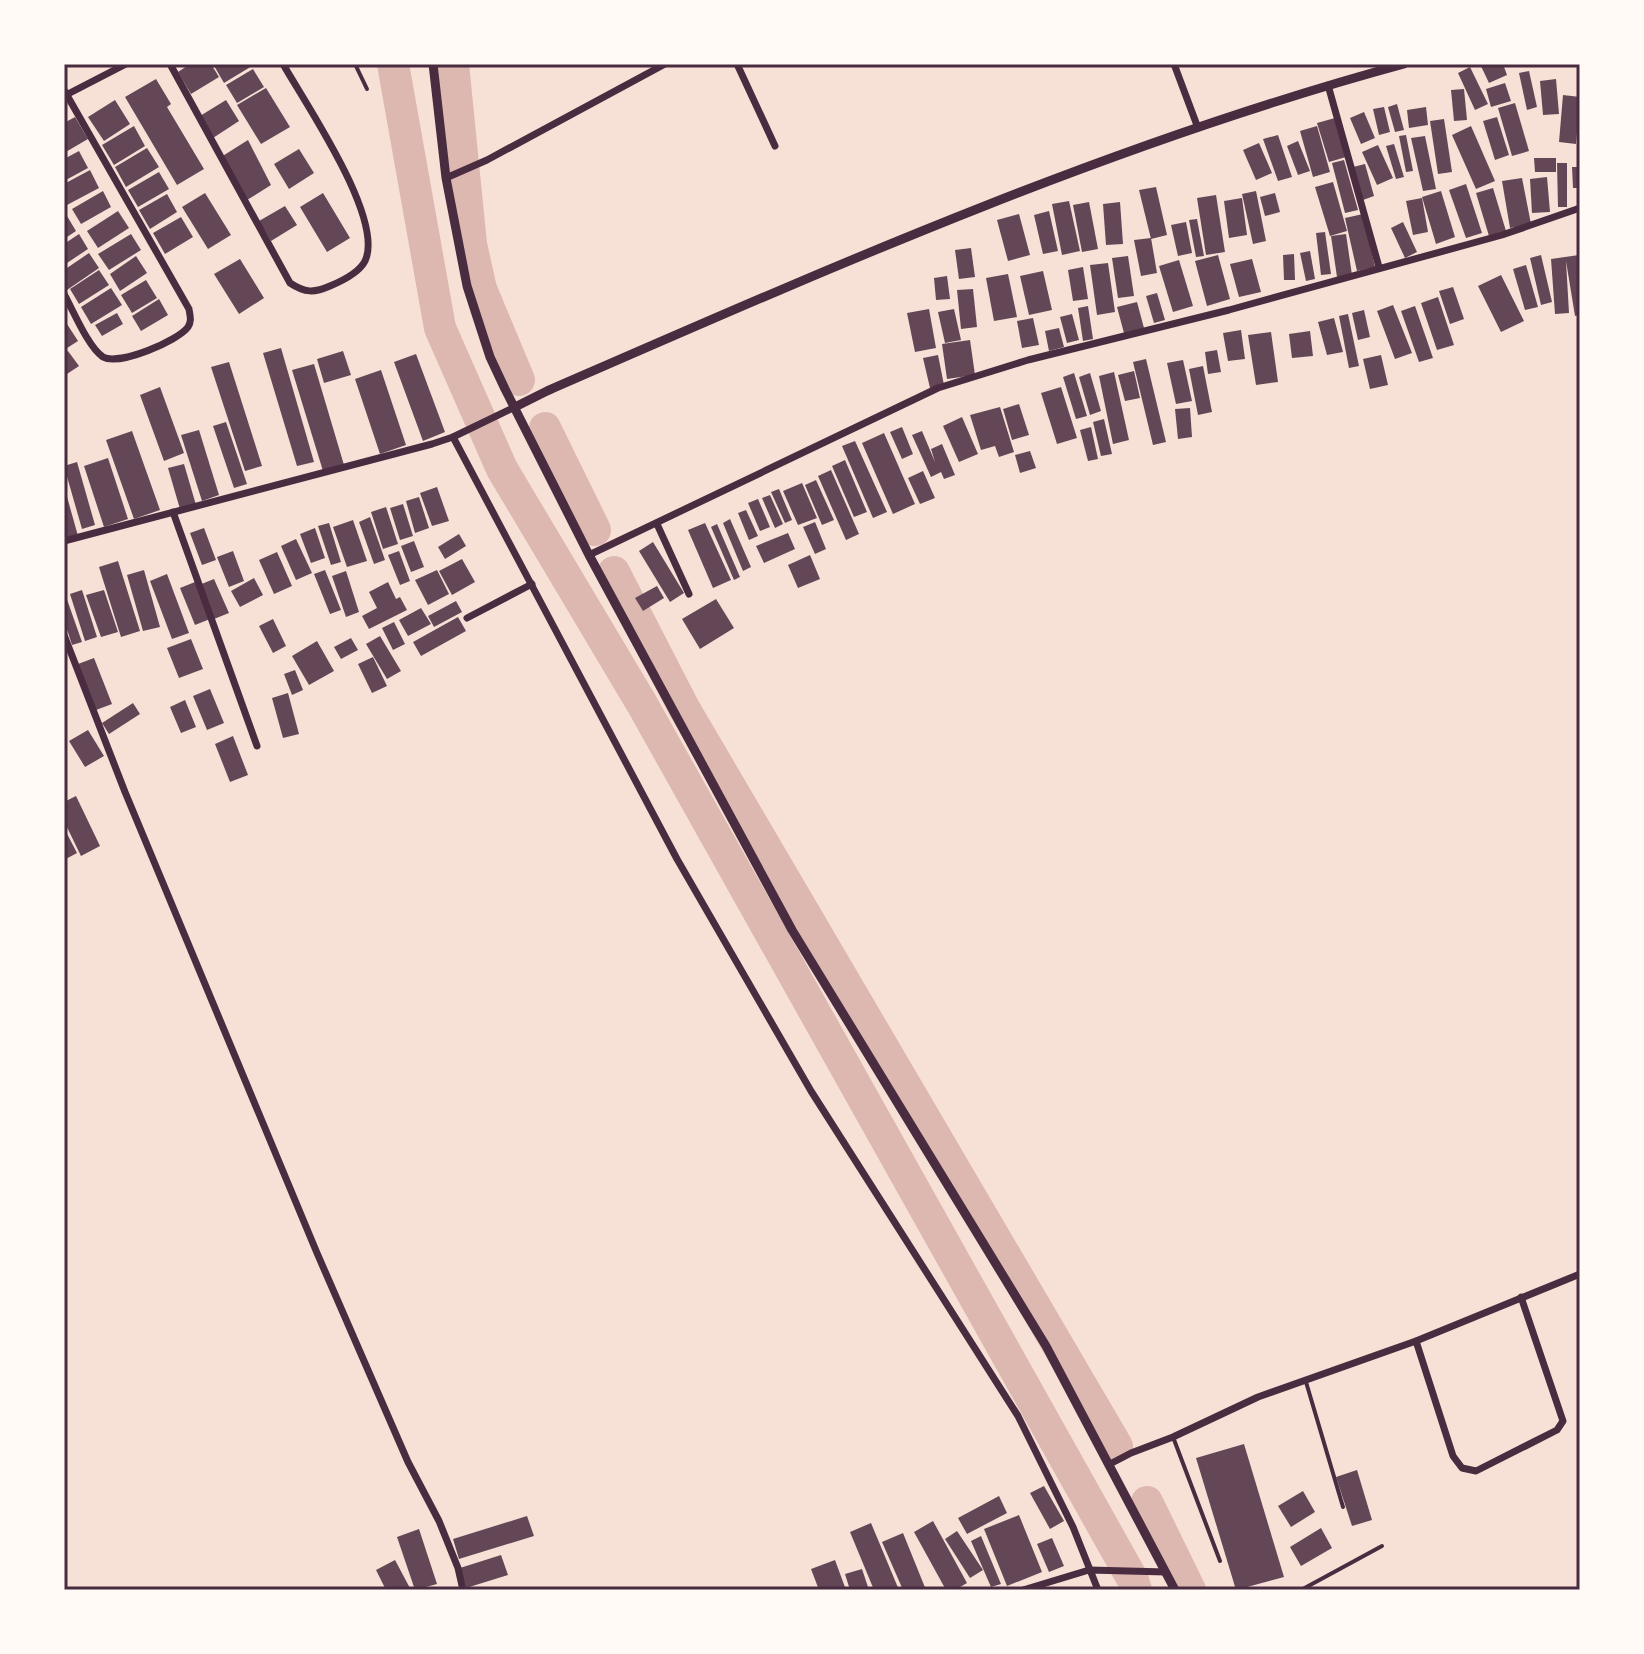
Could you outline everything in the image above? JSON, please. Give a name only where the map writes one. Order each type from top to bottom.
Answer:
[{"type":"street","points":[[64,294],[95,349],[106,359],[120,359],[147,351],[178,336],[191,319],[189,309],[65,94],[126,64]]},
{"type":"street","points":[[170,64],[290,283],[303,292],[316,292],[356,272],[364,262],[368,236],[362,206],[283,64]]},
{"type":"street","points":[[433,64],[446,178],[467,286],[490,357],[589,555],[792,930],[1115,1461],[1175,1590]]},
{"type":"street","points":[[446,178],[487,160],[665,64]]},
{"type":"street","points":[[737,64],[775,146]]},
{"type":"street","points":[[1174,64],[1198,128]]},
{"type":"street","points":[[64,541],[453,437],[547,391],[883,247],[1104,160],[1328,85],[1404,64]]},
{"type":"street","points":[[1328,85],[1379,267]]},
{"type":"street","points":[[589,555],[938,388],[1028,360],[1229,310],[1502,235],[1580,208]]},
{"type":"street","points":[[453,437],[529,586],[677,859],[811,1091],[1018,1416],[1050,1478],[1098,1590]]},
{"type":"street","points":[[173,512],[257,746]]},
{"type":"street","points":[[657,524],[689,594]]},
{"type":"street","points":[[467,618],[529,586]]},
{"type":"street","points":[[65,640],[317,1253],[408,1462],[439,1521],[458,1568],[463,1590]]},
{"type":"street","points":[[1115,1461],[1258,1397],[1416,1341],[1580,1274]]},
{"type":"street","points":[[1416,1341],[1453,1456],[1462,1468],[1476,1471],[1557,1430],[1563,1421],[1521,1297]]},
{"type":"street","points":[[1023,1590],[1089,1570],[1145,1569],[1166,1572]]},
{"type":"lane","points":[[355,64],[367,89]]},
{"type":"lane","points":[[1306,1382],[1343,1507]]},
{"type":"lane","points":[[1173,1437],[1220,1561]]},
{"type":"lane","points":[[1301,1590],[1382,1546]]},
{"type":"building","points":[[190,64],[211,64],[219,77],[191,94],[178,72]]},
{"type":"building","points":[[213,64],[250,64],[252,66],[224,83]]},
{"type":"building","points":[[1480,64],[1503,64],[1507,75],[1489,83]]},
{"type":"building","points":[[1470,67],[1488,104],[1475,110],[1458,73]]},
{"type":"building","points":[[253,69],[264,87],[237,103],[226,85]]},
{"type":"building","points":[[1529,71],[1537,107],[1527,110],[1519,73]]},
{"type":"building","points":[[156,79],[171,104],[167,107],[204,169],[177,185],[125,97]]},
{"type":"building","points":[[1556,79],[1559,114],[1543,115],[1540,81]]},
{"type":"building","points":[[1505,83],[1511,101],[1491,107],[1486,89]]},
{"type":"building","points":[[266,88],[290,127],[261,144],[237,105]]},
{"type":"building","points":[[1464,89],[1467,120],[1454,121],[1451,90]]},
{"type":"building","points":[[1563,95],[1580,97],[1576,144],[1559,142]]},
{"type":"building","points":[[115,100],[130,124],[104,141],[88,117]]},
{"type":"building","points":[[226,100],[239,121],[213,138],[200,116]]},
{"type":"building","points":[[1515,103],[1529,151],[1512,156],[1498,108]]},
{"type":"building","points":[[1397,104],[1404,130],[1395,132],[1388,107]]},
{"type":"building","points":[[1384,107],[1390,132],[1379,135],[1373,109]]},
{"type":"building","points":[[1426,107],[1428,125],[1409,128],[1407,110]]},
{"type":"building","points":[[1364,112],[1375,138],[1361,144],[1350,118]]},
{"type":"building","points":[[75,117],[88,139],[64,153],[64,123]]},
{"type":"building","points":[[1497,117],[1509,155],[1495,160],[1483,121]]},
{"type":"building","points":[[1335,118],[1346,157],[1329,162],[1317,123]]},
{"type":"building","points":[[1444,119],[1452,172],[1438,174],[1430,121]]},
{"type":"building","points":[[134,126],[145,146],[114,165],[102,145]]},
{"type":"building","points":[[1317,126],[1330,172],[1313,177],[1300,131]]},
{"type":"building","points":[[1471,126],[1495,181],[1476,189],[1452,135]]},
{"type":"building","points":[[1278,135],[1292,177],[1278,181],[1263,139]]},
{"type":"building","points":[[1406,135],[1413,171],[1406,172],[1399,136]]},
{"type":"building","points":[[1425,136],[1436,189],[1423,191],[1411,138]]},
{"type":"building","points":[[248,140],[271,185],[247,200],[221,157]]},
{"type":"building","points":[[1298,141],[1310,171],[1298,175],[1287,146]]},
{"type":"building","points":[[1259,143],[1272,173],[1256,180],[1243,150]]},
{"type":"building","points":[[1394,144],[1404,177],[1396,179],[1386,146]]},
{"type":"building","points":[[1378,145],[1393,178],[1377,185],[1362,152]]},
{"type":"building","points":[[147,148],[159,167],[126,187],[115,167]]},
{"type":"building","points":[[299,149],[314,173],[289,189],[274,164]]},
{"type":"building","points":[[79,151],[88,168],[64,181],[64,159]]},
{"type":"building","points":[[1534,158],[1556,158],[1556,172],[1535,172]]},
{"type":"building","points":[[1344,160],[1358,210],[1345,213],[1332,163]]},
{"type":"building","points":[[1557,163],[1567,163],[1567,207],[1558,207]]},
{"type":"building","points":[[1365,164],[1374,196],[1363,200],[1353,167]]},
{"type":"building","points":[[1572,167],[1580,167],[1580,188],[1573,188]]},
{"type":"building","points":[[90,170],[99,188],[67,205],[64,184]]},
{"type":"building","points":[[159,172],[169,189],[138,207],[128,190]]},
{"type":"building","points":[[1547,177],[1550,212],[1532,213],[1530,179]]},
{"type":"building","points":[[1522,178],[1531,224],[1510,228],[1502,181]]},
{"type":"building","points":[[1333,182],[1347,231],[1330,236],[1315,187]]},
{"type":"building","points":[[1466,184],[1482,233],[1466,238],[1449,190]]},
{"type":"building","points":[[1156,187],[1167,235],[1151,239],[1139,190]]},
{"type":"building","points":[[1493,188],[1506,231],[1489,236],[1476,193]]},
{"type":"building","points":[[103,191],[111,207],[81,224],[72,209]]},
{"type":"building","points":[[1256,191],[1266,241],[1253,244],[1242,194]]},
{"type":"building","points":[[1441,191],[1455,237],[1436,244],[1422,197]]},
{"type":"building","points":[[205,193],[231,235],[208,249],[182,207]]},
{"type":"building","points":[[323,193],[350,238],[327,252],[300,207]]},
{"type":"building","points":[[1275,193],[1280,212],[1265,216],[1260,197]]},
{"type":"building","points":[[167,194],[177,212],[150,229],[139,210]]},
{"type":"building","points":[[1216,195],[1225,252],[1206,255],[1197,198]]},
{"type":"building","points":[[1242,198],[1247,235],[1229,238],[1224,201]]},
{"type":"building","points":[[1422,198],[1428,232],[1413,235],[1406,201]]},
{"type":"building","points":[[1069,201],[1080,251],[1062,255],[1052,204]]},
{"type":"building","points":[[1089,202],[1098,249],[1082,252],[1073,205]]},
{"type":"building","points":[[1120,202],[1123,244],[1106,245],[1103,204]]},
{"type":"building","points":[[285,206],[297,225],[271,241],[259,221]]},
{"type":"building","points":[[118,211],[129,228],[98,248],[87,231]]},
{"type":"building","points":[[1049,211],[1058,251],[1043,254],[1034,215]]},
{"type":"building","points":[[1019,214],[1030,255],[1008,261],[997,220]]},
{"type":"building","points":[[1363,214],[1375,267],[1357,271],[1345,218]]},
{"type":"building","points":[[67,216],[76,231],[64,239],[64,218]]},
{"type":"building","points":[[181,217],[193,237],[165,254],[153,233]]},
{"type":"building","points":[[1197,219],[1204,256],[1196,257],[1189,220]]},
{"type":"building","points":[[1186,222],[1192,253],[1178,256],[1171,225]]},
{"type":"building","points":[[1403,222],[1417,252],[1405,258],[1391,228]]},
{"type":"building","points":[[1325,232],[1331,274],[1321,275],[1316,233]]},
{"type":"building","points":[[79,234],[88,249],[64,265],[64,244]]},
{"type":"building","points":[[131,234],[141,250],[109,270],[98,254]]},
{"type":"building","points":[[1346,234],[1352,275],[1337,277],[1331,236]]},
{"type":"building","points":[[1151,238],[1157,273],[1141,276],[1134,240]]},
{"type":"building","points":[[971,248],[975,277],[959,279],[955,250]]},
{"type":"building","points":[[1310,251],[1315,279],[1306,281],[1300,253]]},
{"type":"building","points":[[89,253],[99,268],[67,290],[64,270]]},
{"type":"building","points":[[1294,254],[1295,280],[1284,280],[1283,255]]},
{"type":"building","points":[[1218,255],[1230,299],[1207,306],[1195,261]]},
{"type":"building","points":[[1541,255],[1552,302],[1541,305],[1530,258]]},
{"type":"building","points":[[1579,255],[1580,315],[1575,316],[1566,261],[1569,313],[1555,314],[1551,259]]},
{"type":"building","points":[[136,256],[147,273],[120,291],[110,274]]},
{"type":"building","points":[[1128,256],[1134,296],[1118,298],[1112,258]]},
{"type":"building","points":[[240,259],[264,298],[239,314],[214,274]]},
{"type":"building","points":[[1252,259],[1261,292],[1239,297],[1230,264]]},
{"type":"building","points":[[1179,260],[1193,306],[1173,312],[1159,266]]},
{"type":"building","points":[[1108,263],[1115,312],[1097,315],[1090,265]]},
{"type":"building","points":[[1526,265],[1538,307],[1525,310],[1513,269]]},
{"type":"building","points":[[1083,267],[1088,299],[1073,301],[1068,270]]},
{"type":"building","points":[[99,270],[109,285],[79,304],[70,289]]},
{"type":"building","points":[[1043,271],[1052,310],[1029,315],[1020,276]]},
{"type":"building","points":[[1008,274],[1017,317],[994,321],[986,278]]},
{"type":"building","points":[[1501,275],[1524,321],[1501,332],[1478,286]]},
{"type":"building","points":[[947,276],[950,299],[936,300],[934,278]]},
{"type":"building","points":[[146,280],[157,298],[132,313],[121,295]]},
{"type":"building","points":[[1453,287],[1464,319],[1450,324],[1439,291]]},
{"type":"building","points":[[111,288],[122,305],[91,324],[81,307]]},
{"type":"building","points":[[973,289],[977,327],[961,329],[957,290]]},
{"type":"building","points":[[1157,293],[1165,320],[1154,323],[1146,296]]},
{"type":"building","points":[[1438,297],[1454,345],[1437,350],[1421,303]]},
{"type":"building","points":[[159,299],[168,315],[141,331],[132,316]]},
{"type":"building","points":[[1137,302],[1144,328],[1124,333],[1117,307]]},
{"type":"building","points":[[1393,305],[1412,353],[1395,359],[1377,311]]},
{"type":"building","points":[[1088,306],[1093,339],[1083,341],[1078,308]]},
{"type":"building","points":[[1415,306],[1433,358],[1419,362],[1401,311]]},
{"type":"building","points":[[929,309],[936,348],[915,352],[907,313]]},
{"type":"building","points":[[954,309],[961,340],[945,343],[938,312]]},
{"type":"building","points":[[1364,310],[1370,337],[1358,340],[1352,313]]},
{"type":"building","points":[[117,313],[123,324],[102,336],[95,325]]},
{"type":"building","points":[[1072,314],[1079,340],[1067,343],[1060,317]]},
{"type":"building","points":[[1348,314],[1359,366],[1349,368],[1339,316]]},
{"type":"building","points":[[1033,318],[1039,345],[1022,348],[1017,321]]},
{"type":"building","points":[[1334,318],[1343,352],[1327,355],[1318,322]]},
{"type":"building","points":[[67,324],[78,341],[64,350],[64,326]]},
{"type":"building","points":[[1059,328],[1064,347],[1049,351],[1045,331]]},
{"type":"building","points":[[1241,330],[1245,359],[1228,361],[1223,333]]},
{"type":"building","points":[[1310,331],[1313,356],[1292,358],[1289,334]]},
{"type":"building","points":[[1271,332],[1278,382],[1256,385],[1248,335]]},
{"type":"building","points":[[970,340],[975,375],[947,379],[942,344]]},
{"type":"building","points":[[281,348],[314,462],[297,466],[263,353]]},
{"type":"building","points":[[1217,350],[1221,372],[1208,374],[1205,352]]},
{"type":"building","points":[[68,351],[79,366],[64,376],[64,353]]},
{"type":"building","points":[[343,351],[351,375],[324,383],[317,359]]},
{"type":"building","points":[[416,354],[445,432],[423,441],[394,362]]},
{"type":"building","points":[[938,355],[944,385],[930,388],[923,358]]},
{"type":"building","points":[[1381,355],[1388,385],[1370,389],[1363,359]]},
{"type":"building","points":[[1146,359],[1166,442],[1153,445],[1133,362]]},
{"type":"building","points":[[1183,360],[1192,401],[1176,404],[1167,363]]},
{"type":"building","points":[[229,362],[262,466],[245,471],[211,367]]},
{"type":"building","points":[[314,364],[344,465],[323,471],[292,370]]},
{"type":"building","points":[[1203,366],[1212,412],[1198,415],[1189,369]]},
{"type":"building","points":[[381,370],[406,445],[380,454],[355,379]]},
{"type":"building","points":[[1134,371],[1140,398],[1125,401],[1118,375]]},
{"type":"building","points":[[1114,372],[1129,440],[1113,444],[1099,376]]},
{"type":"building","points":[[1074,373],[1087,416],[1076,419],[1063,377]]},
{"type":"building","points":[[1090,373],[1101,411],[1090,415],[1079,377]]},
{"type":"building","points":[[160,387],[184,453],[164,461],[140,395]]},
{"type":"building","points":[[1061,387],[1077,438],[1057,444],[1041,393]]},
{"type":"building","points":[[1019,404],[1029,435],[1012,440],[1003,409]]},
{"type":"building","points":[[1000,407],[1014,452],[999,457],[995,446],[981,450],[970,415]]},
{"type":"building","points":[[1190,408],[1192,437],[1178,439],[1175,409]]},
{"type":"building","points":[[962,417],[978,454],[959,462],[943,426]]},
{"type":"building","points":[[1104,419],[1112,454],[1101,456],[1093,422]]},
{"type":"building","points":[[226,422],[247,484],[234,488],[213,426]]},
{"type":"building","points":[[902,427],[913,454],[902,459],[890,432]]},
{"type":"building","points":[[1091,427],[1098,459],[1088,461],[1080,430]]},
{"type":"building","points":[[199,430],[219,495],[202,501],[181,435]]},
{"type":"building","points":[[132,431],[160,510],[134,519],[106,440]]},
{"type":"building","points":[[922,431],[935,462],[931,449],[942,444],[955,475],[944,479],[941,472],[931,477],[912,435]]},
{"type":"building","points":[[884,433],[915,504],[893,514],[862,443]]},
{"type":"building","points":[[855,441],[887,512],[873,518],[842,446]]},
{"type":"building","points":[[1030,451],[1036,468],[1020,473],[1015,455]]},
{"type":"building","points":[[108,458],[128,519],[104,527],[84,466]]},
{"type":"building","points":[[845,460],[867,512],[854,517],[832,466]]},
{"type":"building","points":[[77,462],[95,525],[82,529],[64,466]]},
{"type":"building","points":[[184,464],[196,505],[180,509],[168,468]]},
{"type":"building","points":[[831,470],[859,534],[846,540],[818,476]]},
{"type":"building","points":[[923,471],[935,498],[920,504],[908,478]]},
{"type":"building","points":[[816,480],[834,520],[822,525],[805,485]]},
{"type":"building","points":[[802,483],[817,518],[798,525],[783,491]]},
{"type":"building","points":[[64,486],[78,536],[64,540]]},
{"type":"building","points":[[437,487],[449,521],[432,526],[420,493]]},
{"type":"building","points":[[779,489],[792,520],[785,523],[771,492]]},
{"type":"building","points":[[770,495],[783,524],[775,528],[762,498]]},
{"type":"building","points":[[419,497],[429,528],[415,533],[406,501]]},
{"type":"building","points":[[758,499],[770,527],[760,531],[748,503]]},
{"type":"building","points":[[403,504],[413,536],[400,540],[390,508]]},
{"type":"building","points":[[386,507],[398,544],[383,549],[371,512]]},
{"type":"building","points":[[746,510],[758,536],[749,540],[738,513]]},
{"type":"building","points":[[370,517],[385,560],[374,564],[359,522]]},
{"type":"building","points":[[730,519],[751,567],[743,571],[723,523]]},
{"type":"building","points":[[353,520],[367,561],[347,567],[333,527]]},
{"type":"building","points":[[815,522],[826,549],[815,554],[803,527]]},
{"type":"building","points":[[329,523],[341,562],[331,565],[318,526]]},
{"type":"building","points":[[705,523],[731,580],[713,588],[688,530]]},
{"type":"building","points":[[717,524],[740,577],[734,580],[711,527]]},
{"type":"building","points":[[204,528],[216,560],[202,565],[190,533]]},
{"type":"building","points":[[315,528],[325,558],[311,563],[300,534]]},
{"type":"building","points":[[788,533],[795,549],[764,563],[756,546]]},
{"type":"building","points":[[459,534],[466,546],[445,559],[438,547]]},
{"type":"building","points":[[296,539],[312,573],[296,580],[281,546]]},
{"type":"building","points":[[414,541],[424,567],[411,572],[401,546]]},
{"type":"building","points":[[653,542],[684,593],[670,602],[639,551]]},
{"type":"building","points":[[233,551],[244,581],[229,587],[217,557]]},
{"type":"building","points":[[399,551],[410,581],[400,585],[388,555]]},
{"type":"building","points":[[277,552],[292,586],[274,594],[259,560]]},
{"type":"building","points":[[810,555],[820,579],[798,588],[788,565]]},
{"type":"building","points":[[462,559],[475,582],[452,595],[439,571]]},
{"type":"building","points":[[118,561],[140,631],[121,637],[99,567]]},
{"type":"building","points":[[144,570],[160,627],[143,631],[127,575]]},
{"type":"building","points":[[325,570],[341,610],[330,614],[314,574]]},
{"type":"building","points":[[437,570],[449,594],[428,605],[415,580]]},
{"type":"building","points":[[346,571],[359,612],[346,617],[332,576]]},
{"type":"building","points":[[167,574],[189,633],[172,639],[150,581]]},
{"type":"building","points":[[254,578],[263,595],[240,607],[231,591]]},
{"type":"building","points":[[214,579],[229,613],[214,619],[199,585]]},
{"type":"building","points":[[195,582],[210,619],[195,625],[180,588]]},
{"type":"building","points":[[388,582],[396,599],[400,597],[407,610],[369,629],[362,616],[377,608],[369,592]]},
{"type":"building","points":[[657,586],[664,598],[643,611],[635,598]]},
{"type":"building","points":[[82,590],[97,637],[85,641],[70,594]]},
{"type":"building","points":[[104,590],[118,632],[101,637],[86,595]]},
{"type":"building","points":[[64,591],[82,642],[72,645],[64,620]]},
{"type":"building","points":[[716,599],[734,628],[700,649],[682,619]]},
{"type":"building","points":[[456,601],[462,612],[434,627],[428,616]]},
{"type":"building","points":[[421,608],[431,624],[408,636],[399,620]]},
{"type":"building","points":[[458,617],[466,631],[421,656],[413,642]]},
{"type":"building","points":[[273,619],[286,646],[273,653],[259,626]]},
{"type":"building","points":[[394,622],[405,644],[393,650],[382,628]]},
{"type":"building","points":[[380,636],[401,671],[387,679],[366,644]]},
{"type":"building","points":[[351,638],[358,650],[341,659],[334,647]]},
{"type":"building","points":[[191,639],[203,669],[179,678],[167,648]]},
{"type":"building","points":[[317,641],[334,671],[309,685],[292,656]]},
{"type":"building","points":[[373,657],[387,686],[372,693],[358,664]]},
{"type":"building","points":[[94,658],[112,704],[96,710],[78,664]]},
{"type":"building","points":[[295,670],[303,690],[292,695],[284,674]]},
{"type":"building","points":[[210,689],[224,723],[207,730],[193,696]]},
{"type":"building","points":[[288,693],[299,734],[283,738],[272,698]]},
{"type":"building","points":[[185,700],[196,727],[181,733],[170,707]]},
{"type":"building","points":[[133,703],[140,714],[109,734],[102,723]]},
{"type":"building","points":[[88,730],[104,756],[85,767],[69,741]]},
{"type":"building","points":[[233,736],[248,775],[230,782],[215,744]]},
{"type":"building","points":[[76,796],[100,846],[81,856],[64,821],[64,802]]},
{"type":"building","points":[[64,828],[77,853],[64,860]]},
{"type":"building","points":[[1244,1444],[1284,1577],[1236,1590],[1196,1458]]},
{"type":"building","points":[[1357,1470],[1372,1520],[1352,1526],[1336,1477]]},
{"type":"building","points":[[1044,1486],[1064,1521],[1050,1529],[1030,1493]]},
{"type":"building","points":[[1303,1491],[1315,1512],[1291,1527],[1278,1506]]},
{"type":"building","points":[[999,1496],[1007,1513],[967,1534],[958,1518]]},
{"type":"building","points":[[1019,1515],[1042,1572],[1007,1586],[984,1529]]},
{"type":"building","points":[[527,1516],[534,1536],[459,1559],[453,1539]]},
{"type":"building","points":[[933,1521],[967,1583],[955,1590],[946,1590],[914,1532]]},
{"type":"building","points":[[871,1523],[899,1590],[874,1590],[850,1532]]},
{"type":"building","points":[[1321,1528],[1332,1548],[1301,1566],[1290,1547]]},
{"type":"building","points":[[419,1529],[437,1584],[415,1590],[397,1537]]},
{"type":"building","points":[[957,1531],[983,1570],[970,1578],[945,1539]]},
{"type":"building","points":[[903,1533],[926,1590],[903,1590],[882,1542]]},
{"type":"building","points":[[981,1536],[1001,1584],[991,1587],[971,1541]]},
{"type":"building","points":[[1052,1538],[1064,1566],[1049,1572],[1037,1544]]},
{"type":"building","points":[[501,1555],[508,1575],[466,1588],[460,1568]]},
{"type":"building","points":[[395,1560],[411,1590],[386,1590],[376,1570]]},
{"type":"building","points":[[835,1560],[846,1590],[819,1590],[811,1569]]},
{"type":"building","points":[[862,1569],[869,1590],[850,1590],[845,1574]]},
{"type":"waterway","points":[[393,64],[440,328],[502,469],[642,704],[1136,1590]]},
{"type":"waterway","points":[[453,64],[471,244],[481,289],[519,380]]},
{"type":"waterway","points":[[545,428],[595,530]]},
{"type":"waterway","points":[[614,572],[684,708],[1117,1446]]},
{"type":"waterway","points":[[1147,1502],[1190,1590]]}]
